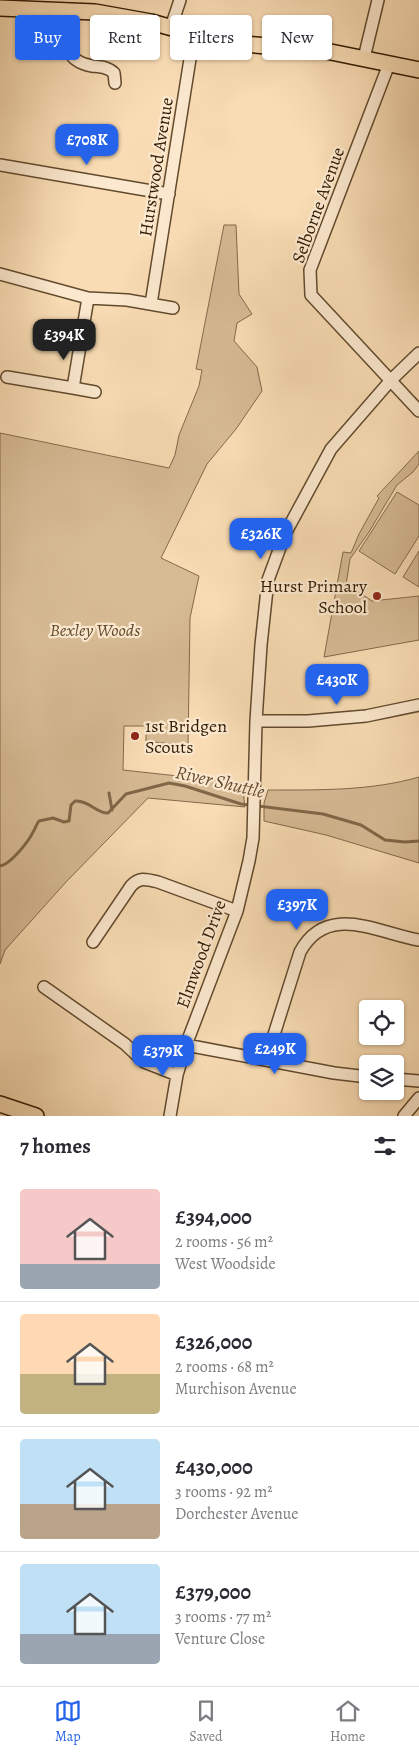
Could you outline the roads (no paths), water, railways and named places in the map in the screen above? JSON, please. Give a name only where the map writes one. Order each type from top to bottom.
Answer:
[{"type":"main road","points":[[0,8],[40,4],[134,19],[170,27]]},
{"type":"main road","points":[[252,45],[326,51],[419,70]]},
{"type":"main road","points":[[0,1104],[36,1116]]},
{"type":"street","points":[[174,15],[180,0]]},
{"type":"street","points":[[364,58],[378,0]]},
{"type":"street","points":[[69,10],[66,45],[72,57],[83,64],[110,69],[114,73],[115,83]]},
{"type":"street","name":"Hurstwood Avenue","points":[[151,304],[190,60]]},
{"type":"street","name":"Selborne Avenue","points":[[389,64],[310,270],[311,295],[419,411]]},
{"type":"street","points":[[0,165],[169,194]]},
{"type":"street","points":[[0,274],[88,298],[126,300],[174,308]]},
{"type":"street","points":[[73,388],[88,298]]},
{"type":"street","name":"Elmwood Drive","points":[[170,1116],[177,1075],[186,1045],[237,911],[249,861],[254,821],[256,721],[261,645],[268,580],[285,534],[331,449],[391,380],[419,353]]},
{"type":"street","points":[[7,377],[95,392]]},
{"type":"street","points":[[256,721],[308,721],[366,716],[419,705]]},
{"type":"street","points":[[93,942],[130,886],[140,879],[158,882],[237,911]]},
{"type":"street","points":[[266,1060],[300,952],[306,941],[313,934],[342,923],[419,940]]},
{"type":"street","points":[[44,987],[125,1044],[144,1062],[177,1075]]},
{"type":"street","points":[[186,1045],[334,1073],[359,1076]]},
{"type":"street","points":[[404,1080],[419,1081]]},
{"type":"street","points":[[404,1116],[419,1098]]},
{"type":"waterway","name":"River Shuttle","points":[[0,866],[9,862],[19,852],[39,821],[53,818],[64,822],[69,821],[71,805],[75,801],[80,801],[104,813],[108,813],[126,794],[169,783],[185,786],[241,804],[323,814],[361,825],[385,840],[419,841]]},
{"type":"waterway","points":[[109,793],[112,810]]},
{"type":"place","name":"Hurst Primary School","points":[[377,596]]},
{"type":"place","name":"1st Bridgen Scouts","points":[[135,736]]},
{"type":"park label","name":"Bexley Woods","points":[[95,630]]}]
